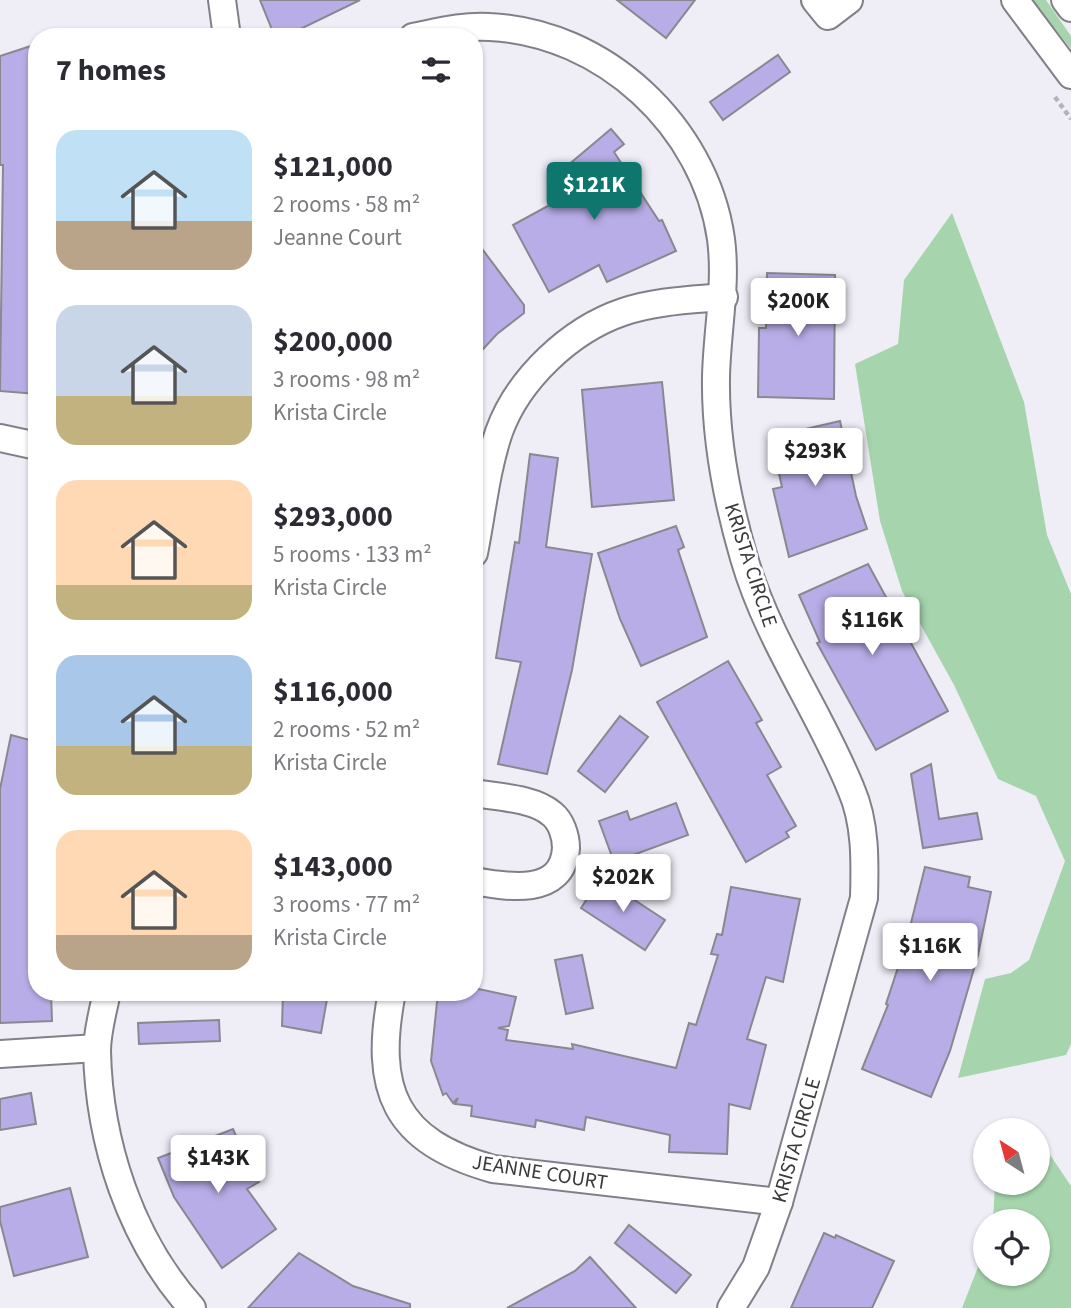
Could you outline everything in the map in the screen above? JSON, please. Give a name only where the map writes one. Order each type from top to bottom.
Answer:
[{"type":"street","points":[[222,0],[227,28]]},
{"type":"street","points":[[815,0],[828,16],[849,0]]},
{"type":"street","points":[[1015,0],[1071,75]]},
{"type":"street","points":[[1065,0],[1071,8]]},
{"type":"street","name":"KRISTA CIRCLE","points":[[470,28],[489,27],[542,34],[593,56],[638,87],[678,131],[707,184],[721,238],[724,297],[716,377],[727,491],[744,559],[766,621],[852,790],[862,832],[865,863],[863,898],[779,1202],[756,1267],[731,1308]]},
{"type":"street","points":[[483,510],[500,430],[524,386],[556,352],[587,328],[623,312],[660,303],[724,297]]},
{"type":"street","points":[[0,438],[28,444]]},
{"type":"street","points":[[483,795],[540,806],[554,815],[564,833],[566,846],[564,861],[553,877],[536,885],[517,889],[483,883]]},
{"type":"street","points":[[105,1001],[97,1048],[104,1135],[141,1233],[175,1289],[192,1308]]},
{"type":"street","name":"JEANNE COURT","points":[[391,1001],[384,1056],[389,1088],[406,1119],[431,1144],[462,1160],[493,1170],[779,1202]]},
{"type":"street","points":[[0,1054],[97,1048]]},
{"type":"green space","points":[[1032,0],[1046,0],[1071,36],[1071,49]]},
{"type":"green space","points":[[952,213],[1024,402],[1047,535],[1071,594],[1071,1044],[1066,1055],[958,1078],[985,979],[1011,973],[1029,960],[1065,861],[1036,796],[998,779],[954,685],[902,591],[880,521],[855,364],[898,344],[904,280]]},
{"type":"green space","points":[[1050,1155],[1071,1186],[1071,1308],[962,1308],[973,1280],[973,1286],[1050,1286],[1050,1209],[994,1209],[994,1195],[1050,1195]]},
{"type":"building","points":[[260,0],[360,0],[302,28],[271,28]]},
{"type":"building","points":[[617,0],[695,0],[666,38]]},
{"type":"building","points":[[28,47],[28,393],[0,391],[3,165],[0,165],[0,56]]},
{"type":"building","points":[[778,55],[790,72],[723,120],[710,102]]},
{"type":"building","points":[[611,129],[624,144],[614,152],[659,221],[662,220],[676,251],[607,282],[599,265],[549,292],[513,225],[570,194],[548,182]]},
{"type":"building","points":[[483,250],[524,305],[524,313],[497,334],[483,349]]},
{"type":"building","points":[[767,273],[835,275],[834,399],[758,397],[759,328],[766,328]]},
{"type":"building","points":[[662,382],[674,500],[592,507],[582,390]]},
{"type":"building","points":[[840,421],[856,496],[867,529],[789,557],[773,489],[782,487],[771,437]]},
{"type":"building","points":[[530,454],[558,458],[546,547],[592,554],[572,670],[547,774],[498,764],[521,662],[496,658],[515,542],[519,543]]},
{"type":"building","points":[[676,526],[684,547],[678,550],[707,637],[641,666],[620,619],[598,553]]},
{"type":"building","points":[[868,564],[948,711],[876,750],[817,643],[820,642],[799,595]]},
{"type":"building","points":[[728,661],[762,720],[756,723],[781,767],[767,775],[796,826],[786,832],[789,837],[746,862],[657,702]]},
{"type":"building","points":[[620,716],[648,737],[605,792],[578,771]]},
{"type":"building","points":[[11,735],[28,740],[28,1001],[51,1001],[52,1021],[0,1023],[0,789]]},
{"type":"building","points":[[931,764],[939,819],[977,813],[982,839],[923,848],[911,774]]},
{"type":"building","points":[[676,803],[688,835],[614,862],[599,821],[627,811],[630,820]]},
{"type":"building","points":[[925,867],[970,877],[968,887],[991,892],[978,955],[950,1051],[931,1097],[862,1069],[888,1005],[886,1004],[906,943]]},
{"type":"building","points":[[601,878],[665,920],[645,950],[581,908]]},
{"type":"building","points":[[731,887],[800,899],[783,982],[766,977],[747,1039],[766,1045],[750,1109],[729,1104],[727,1154],[669,1152],[670,1135],[586,1117],[584,1130],[536,1120],[535,1127],[471,1116],[472,1106],[455,1104],[458,1098],[453,1103],[446,1093],[443,1095],[431,1061],[437,1001],[483,1001],[483,990],[516,997],[509,1026],[498,1028],[508,1030],[506,1040],[573,1049],[572,1044],[676,1068],[689,1023],[696,1025],[718,955],[711,954],[717,934],[722,935]]},
{"type":"building","points":[[582,955],[593,1008],[566,1014],[555,960]]},
{"type":"building","points":[[283,1001],[327,1001],[321,1033],[282,1026]]},
{"type":"building","points":[[219,1020],[220,1041],[139,1044],[138,1023]]},
{"type":"building","points":[[31,1093],[36,1124],[0,1130],[0,1099]]},
{"type":"building","points":[[233,1129],[248,1165],[259,1182],[247,1189],[276,1229],[222,1268],[174,1197],[158,1158]]},
{"type":"building","points":[[70,1188],[88,1257],[14,1276],[0,1221],[0,1207]]},
{"type":"building","points":[[629,1225],[691,1275],[676,1293],[615,1243]]},
{"type":"building","points":[[824,1233],[835,1238],[836,1235],[894,1261],[872,1308],[791,1308]]},
{"type":"building","points":[[299,1253],[353,1286],[410,1304],[410,1308],[248,1308]]},
{"type":"building","points":[[590,1257],[636,1308],[507,1308],[575,1271]]}]
